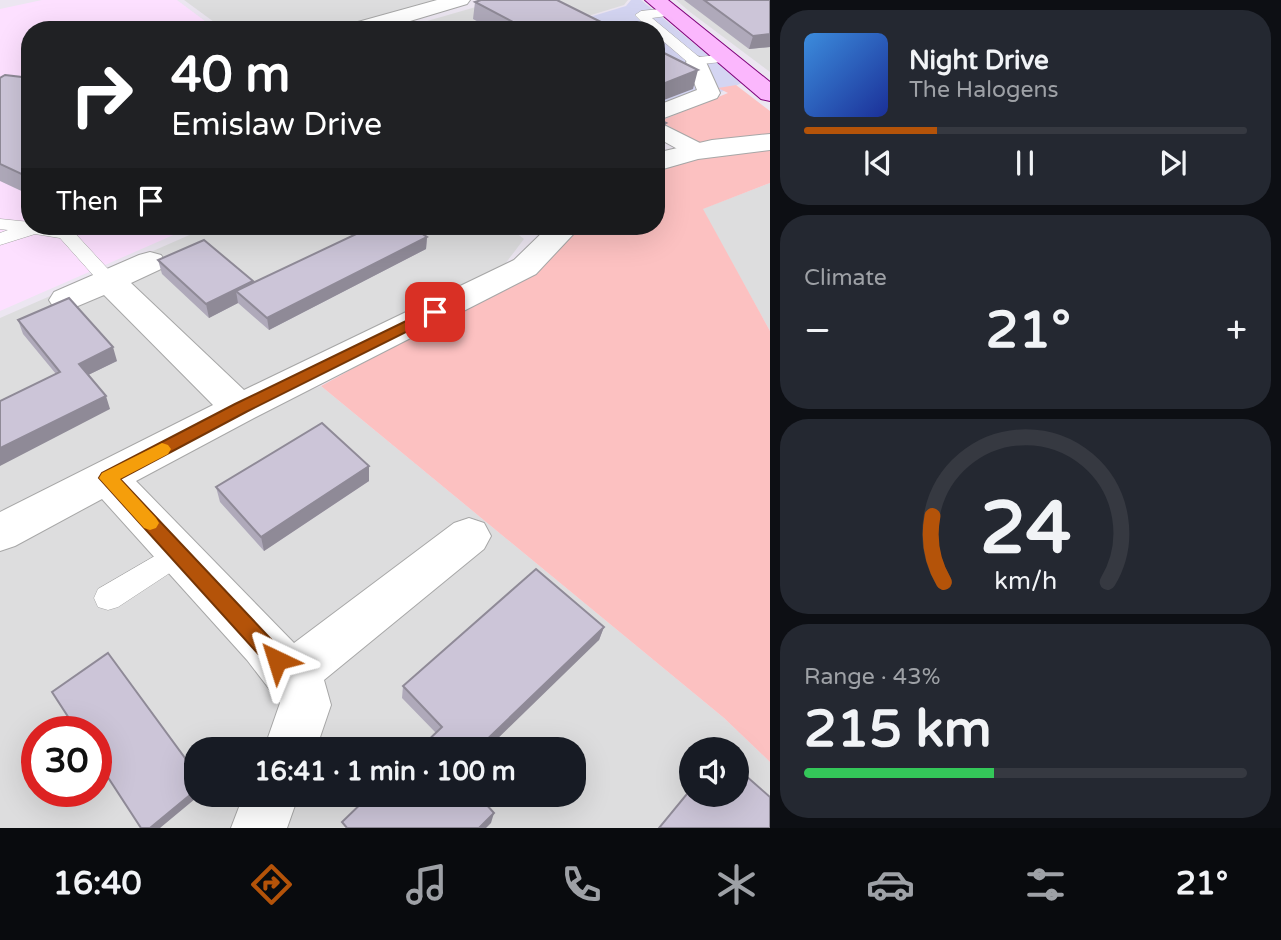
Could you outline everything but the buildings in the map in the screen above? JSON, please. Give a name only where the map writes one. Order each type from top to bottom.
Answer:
[{"type":"main road","points":[[663,6],[770,93]]},
{"type":"street","points":[[386,21],[460,0]]},
{"type":"street","points":[[665,110],[709,93],[696,62]]},
{"type":"street","points":[[665,133],[698,152]]},
{"type":"street","points":[[665,161],[698,152],[770,142]]},
{"type":"street","points":[[0,533],[240,408],[525,267],[557,235]]},
{"type":"street","points":[[66,300],[150,262]]},
{"type":"street","points":[[109,281],[240,408]]},
{"type":"street","points":[[108,478],[179,553],[305,695],[306,705],[294,737]]},
{"type":"street","points":[[290,676],[469,536]]},
{"type":"street","points":[[259,828],[267,807]]},
{"type":"lane","points":[[648,21],[641,15],[663,6]]},
{"type":"lane","points":[[665,36],[696,62],[727,58]]},
{"type":"lane","points":[[0,224],[21,226]]},
{"type":"lane","points":[[0,239],[21,232]]},
{"type":"lane","points":[[67,235],[109,281]]},
{"type":"lane","points":[[108,598],[179,553]]},
{"type":"shaded area","points":[[42,0],[177,0],[205,21],[21,21],[21,235],[173,235],[0,311],[0,9]]},
{"type":"shaded area","points":[[184,0],[438,0],[364,21],[213,21]]},
{"type":"shaded area","points":[[500,0],[628,0],[624,5],[572,21],[427,21]]},
{"type":"shaded area","points":[[631,0],[641,0],[742,83],[665,116],[665,21],[577,21],[626,6]]},
{"type":"shaded area","points":[[676,0],[770,0],[770,72],[690,12]]},
{"type":"shaded area","points":[[736,85],[770,111],[770,183],[703,209],[770,331],[770,762],[749,742],[749,737],[744,737],[321,386],[529,272],[566,235],[665,235],[665,165],[708,149],[665,124],[665,119],[728,93],[718,88]]},
{"type":"shaded area","points":[[770,183],[770,331],[702,209]]},
{"type":"shaded area","points":[[189,235],[519,235],[524,239],[505,264],[0,522],[0,318]]},
{"type":"shaded area","points":[[321,386],[744,737],[679,737],[679,807],[749,807],[749,742],[770,762],[770,828],[0,828],[0,543],[227,423]]},
{"type":"slow traffic","points":[[150,523],[108,478],[162,449]]},
{"type":"route","points":[[277,660],[108,478],[240,408],[435,312]]}]
